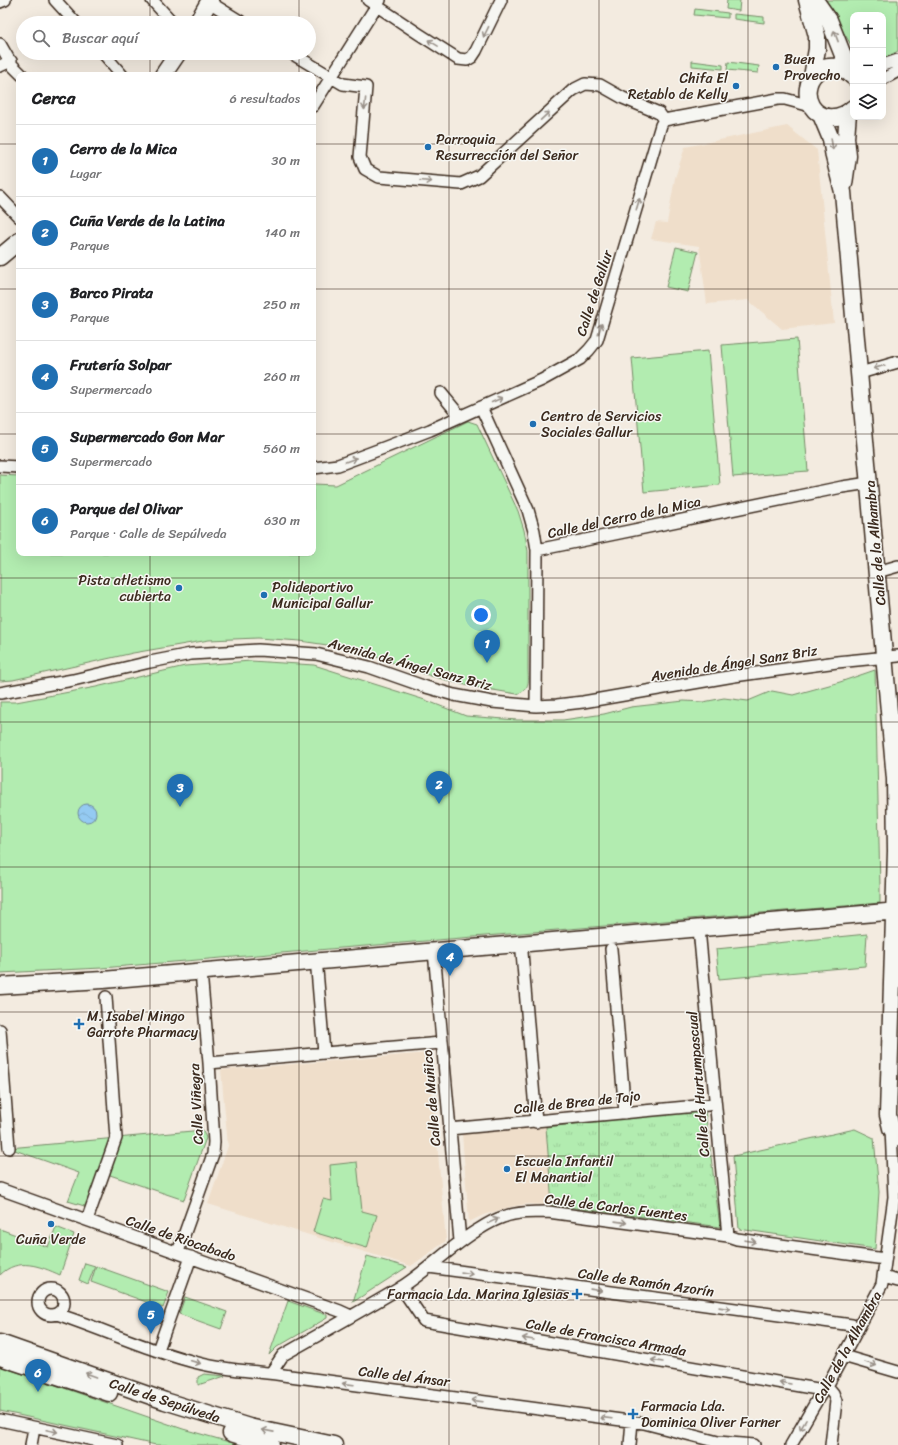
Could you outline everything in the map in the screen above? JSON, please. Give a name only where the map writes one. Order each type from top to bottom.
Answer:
[{"type":"street","points":[[0,2],[5,0]]},
{"type":"street","points":[[55,0],[70,16]]},
{"type":"street","points":[[152,0],[167,16]]},
{"type":"street","points":[[316,102],[332,78],[375,2],[419,34],[458,59],[467,60],[472,57],[476,51],[501,0]]},
{"type":"street","name":"Calle de la Alhambra","points":[[791,1445],[825,1388],[882,1284],[896,1197],[894,1054],[896,851],[891,657],[877,572],[843,192],[831,138],[807,89],[812,77],[817,49],[817,36],[808,0]]},
{"type":"street","points":[[815,0],[829,20],[850,69]]},
{"type":"street","points":[[201,16],[209,1],[232,16]]},
{"type":"street","points":[[0,44],[10,61],[19,72]]},
{"type":"street","points":[[109,60],[119,72]]},
{"type":"street","points":[[165,72],[173,60]]},
{"type":"street","points":[[302,60],[343,84],[366,87],[360,157],[365,169],[379,177],[461,184],[479,176],[573,90],[585,84],[600,85],[623,98],[659,113],[664,120],[778,99],[785,99],[835,118],[850,110]]},
{"type":"street","points":[[886,64],[898,60]]},
{"type":"street","points":[[0,66],[10,61]]},
{"type":"street","points":[[812,77],[820,70],[830,66],[840,68],[850,73]]},
{"type":"street","points":[[886,77],[898,71]]},
{"type":"street","name":"Calle de la Alhambra","points":[[843,192],[848,156],[846,138],[850,110]]},
{"type":"street","name":"Calle de Gallur","points":[[316,468],[338,465],[393,444],[481,407],[542,380],[580,359],[590,350],[597,340],[661,125],[664,120]]},
{"type":"street","points":[[0,197],[16,214]]},
{"type":"street","points":[[0,257],[16,244]]},
{"type":"street","points":[[860,373],[898,362]]},
{"type":"street","points":[[441,393],[460,416]]},
{"type":"street","name":"Calle del Cerro de la Mica","points":[[481,407],[528,510],[534,531],[537,550],[842,487],[869,483]]},
{"type":"street","points":[[0,466],[16,466]]},
{"type":"street","points":[[536,706],[537,550]]},
{"type":"street","points":[[877,572],[898,566]]},
{"type":"street","name":"Avenida de Ángel Sanz Briz","points":[[0,693],[73,680],[191,654],[258,650],[316,654],[369,667],[454,695],[492,702],[536,706],[583,702],[734,676],[837,662],[891,657]]},
{"type":"street","points":[[0,986],[201,972],[895,911]]},
{"type":"street","name":"Calle de Hurtumpascual","points":[[699,928],[728,1236]]},
{"type":"street","points":[[611,949],[625,1113]]},
{"type":"street","name":"Calle de Muñico","points":[[434,951],[441,1043],[460,1241]]},
{"type":"street","points":[[522,952],[536,1122]]},
{"type":"street","points":[[317,970],[324,1053]]},
{"type":"street","name":"Calle Viñegra","points":[[178,1252],[213,1154],[214,1142],[201,972]]},
{"type":"street","points":[[87,1220],[116,1138],[106,997]]},
{"type":"street","points":[[0,1030],[9,1148]]},
{"type":"street","points":[[209,1063],[441,1043]]},
{"type":"street","name":"Calle de Brea de Tajo","points":[[449,1129],[708,1105]]},
{"type":"street","name":"Calle de Riocabado","points":[[0,1189],[178,1252],[351,1316]]},
{"type":"street","name":"Calle de Carlos Fuentes","points":[[271,1373],[283,1355],[401,1287],[429,1267],[460,1241],[488,1223],[502,1217],[533,1212],[548,1212],[885,1259]]},
{"type":"street","points":[[158,1350],[191,1257]]},
{"type":"street","name":"Calle de Ramón Azorín","points":[[429,1267],[852,1325],[856,1330]]},
{"type":"street","points":[[883,1276],[898,1280]]},
{"type":"street","name":"Calle de Francisca Armada","points":[[401,1287],[424,1321],[825,1388]]},
{"type":"street","name":"Calle del Ánsar","points":[[57,1314],[158,1350],[226,1370],[271,1373],[644,1422],[718,1442],[754,1445]]},
{"type":"street","name":"Calle de Sepúlveda","points":[[0,1342],[165,1402],[249,1427],[334,1445]]},
{"type":"street","points":[[843,1356],[898,1372]]},
{"type":"street","name":"Calle de Sepúlveda","points":[[0,1357],[271,1445]]},
{"type":"street","points":[[825,1388],[834,1393],[836,1401],[831,1445]]},
{"type":"street","points":[[0,1420],[117,1445]]},
{"type":"street","points":[[630,1445],[632,1421]]},
{"type":"street","points":[[31,1445],[34,1428]]},
{"type":"shaded area","points":[[787,126],[817,150],[834,323],[782,329],[748,300],[707,304],[699,246],[651,239],[656,222],[667,223],[675,178],[685,147]]},
{"type":"shaded area","points":[[429,1053],[446,1241],[411,1266],[208,1204],[228,1146],[221,1070]]},
{"type":"shaded area","name":"Escuela Infantil El Manantial","points":[[546,1127],[552,1205],[526,1204],[510,1207],[483,1215],[469,1222],[462,1134]]},
{"type":"green space","points":[[727,0],[740,0],[739,11],[726,9]]},
{"type":"green space","points":[[824,0],[898,0],[898,51],[886,57],[886,12],[850,12],[850,43]]},
{"type":"green space","points":[[695,9],[728,13],[728,18],[694,15]]},
{"type":"green space","points":[[734,14],[764,17],[764,23],[734,19]]},
{"type":"green space","points":[[692,61],[723,65],[723,69],[692,66]]},
{"type":"green space","points":[[728,62],[759,66],[758,73],[727,70]]},
{"type":"green space","points":[[676,247],[698,252],[688,292],[666,287]]},
{"type":"green space","points":[[797,339],[808,471],[733,477],[722,345]]},
{"type":"green space","points":[[708,351],[720,485],[644,492],[632,358]]},
{"type":"green space","name":"Polideportivo Municipal Gallur","points":[[468,421],[477,424],[518,511],[524,530],[528,551],[528,684],[525,690],[517,694],[469,686],[431,676],[371,655],[334,646],[300,641],[258,638],[209,640],[133,653],[13,680],[0,681],[0,475],[16,476],[16,556],[316,556],[316,484],[336,485]]},
{"type":"green space","points":[[251,661],[314,665],[425,700],[466,716],[517,720],[563,720],[604,714],[631,707],[684,701],[703,702],[724,698],[748,701],[772,691],[793,695],[840,682],[875,670],[880,903],[102,968],[0,973],[0,702],[16,702],[96,687],[185,666]]},
{"type":"green space","points":[[867,934],[865,966],[719,979],[716,949]]},
{"type":"green space","points":[[705,1110],[720,1227],[552,1205],[546,1127]]},
{"type":"green space","points":[[855,1129],[874,1138],[879,1192],[875,1249],[739,1229],[733,1156]]},
{"type":"green space","points":[[203,1130],[206,1138],[184,1200],[104,1173],[91,1208],[68,1201],[79,1173],[9,1148]]},
{"type":"green space","points":[[357,1162],[362,1211],[377,1215],[367,1248],[313,1232],[323,1199],[332,1201],[330,1165]]},
{"type":"green space","points":[[56,1227],[74,1234],[60,1275],[37,1266],[22,1265],[7,1269],[0,1275],[0,1229],[48,1247]]},
{"type":"green space","points":[[367,1256],[407,1267],[353,1302]]},
{"type":"green space","points":[[85,1263],[95,1266],[88,1284],[79,1280]]},
{"type":"green space","points":[[96,1266],[169,1292],[163,1308],[91,1282]]},
{"type":"green space","points":[[185,1297],[227,1312],[221,1329],[179,1314]]},
{"type":"green space","points":[[288,1301],[327,1315],[327,1318],[277,1347],[269,1355]]},
{"type":"green space","points":[[0,1366],[183,1429],[240,1445],[156,1445],[0,1411]]},
{"type":"green space","points":[[204,1374],[225,1376],[198,1385],[198,1377]]},
{"type":"water","points":[[87,804],[93,807],[96,813],[93,819],[87,822],[81,819],[78,813],[81,807]]},
{"type":"place","name":"Buen Provecho","points":[[776,67]]},
{"type":"place","name":"Chifa El Retablo de Kelly","points":[[736,86]]},
{"type":"place","name":"Parroquia Resurrección del Señor","points":[[428,147]]},
{"type":"place","name":"Centro de Servicios Sociales Gallur","points":[[533,424]]},
{"type":"place","name":"Pista atletismo cubierta","points":[[179,588]]},
{"type":"place","name":"Polideportivo Municipal Gallur","points":[[264,595]]},
{"type":"place","name":"Cerro de la Mica","points":[[487,663]]},
{"type":"place","name":"Cuña Verde de la Latina","points":[[439,804]]},
{"type":"place","name":"Barco Pirata","points":[[180,807]]},
{"type":"place","name":"Frutería Solpar","points":[[450,976]]},
{"type":"place","name":"M. Isabel Mingo Garrote Pharmacy","points":[[79,1024]]},
{"type":"place","name":"Escuela Infantil El Manantial","points":[[507,1169]]},
{"type":"place","name":"Cuña Verde","points":[[51,1224]]},
{"type":"place","name":"Farmacia Lda. Marina Iglesias","points":[[577,1294]]},
{"type":"place","name":"Supermercado Gon Mar","points":[[151,1334]]},
{"type":"place","name":"Parque del Olivar","points":[[38,1392]]},
{"type":"place","name":"Farmacia Lda. Dominica Oliver Farner","points":[[633,1414]]}]
